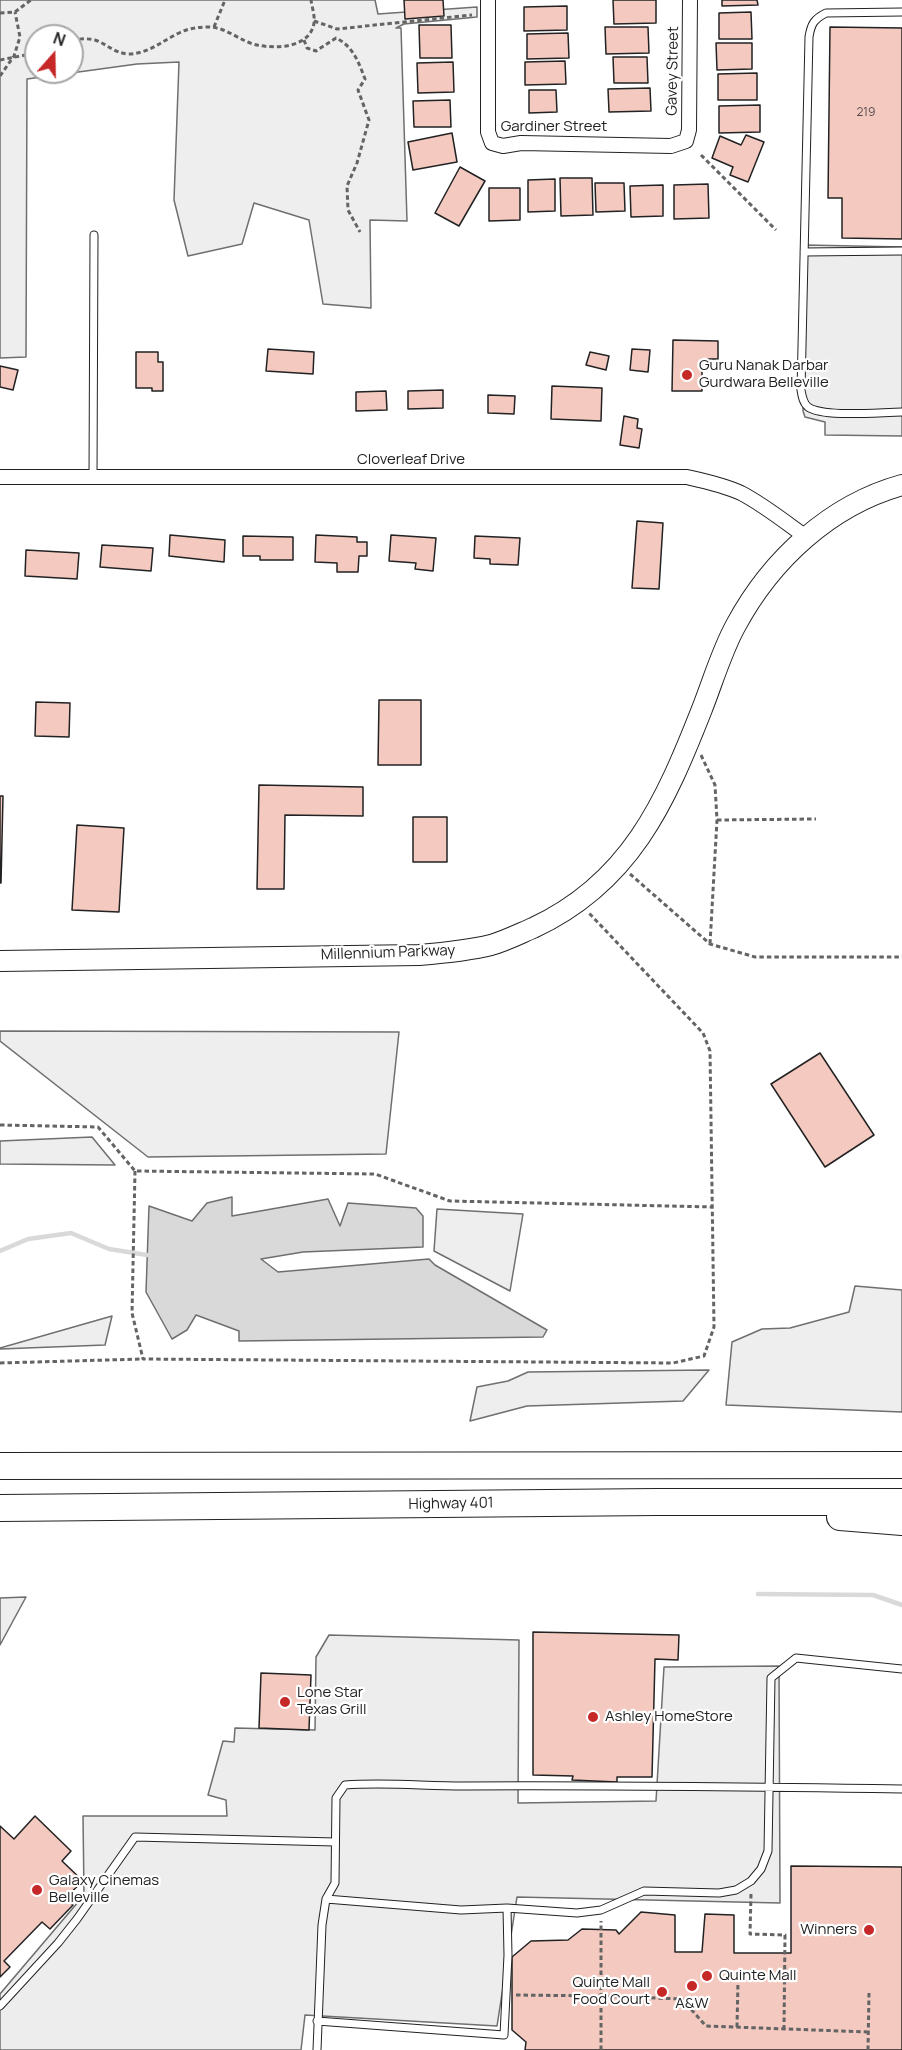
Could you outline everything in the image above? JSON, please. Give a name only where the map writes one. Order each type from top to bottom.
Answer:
[{"type":"highway","points":[[783,1464],[902,1457]]},
{"type":"highway","points":[[0,1466],[902,1465]]},
{"type":"highway","points":[[657,1502],[902,1522]]},
{"type":"highway","name":"Highway 401","points":[[0,1508],[902,1502]]},
{"type":"street","name":"Gardiner Street","points":[[488,0],[488,132],[492,143],[502,146],[521,143],[671,146],[686,141]]},
{"type":"street","name":"Gavey Street","points":[[686,141],[690,130],[690,0]]},
{"type":"street","name":"Cloverleaf Drive","points":[[0,477],[687,477],[739,492],[806,537]]},
{"type":"street","name":"Millennium Parkway","points":[[0,961],[387,956],[449,952],[492,945],[519,935],[560,914],[598,887],[620,865],[653,818],[692,735],[735,627],[762,584],[806,537],[848,508],[902,485]]},
{"type":"lane","points":[[902,12],[826,13],[817,17],[811,24],[801,390],[808,406],[825,413],[902,412]]},
{"type":"lane","points":[[93,477],[94,235]]},
{"type":"lane","points":[[804,252],[902,251]]},
{"type":"lane","points":[[326,1899],[462,1910],[507,1908],[555,1913],[601,1910],[644,1890],[719,1893],[736,1890],[751,1881],[761,1869],[768,1851],[771,1678],[796,1658],[902,1669]]},
{"type":"lane","points":[[317,2050],[322,1925],[326,1899],[335,1883],[336,1798],[345,1785],[382,1782],[463,1786],[902,1789]]},
{"type":"lane","points":[[0,2006],[65,1935],[135,1837],[335,1842]]},
{"type":"lane","points":[[317,2021],[504,2035],[508,1955],[507,1908]]},
{"type":"path","points":[[0,13],[15,12],[32,0]]},
{"type":"path","points":[[214,27],[225,0]]},
{"type":"path","points":[[84,38],[96,40],[111,50],[129,54],[146,50],[195,27],[214,27],[235,34],[255,45],[283,47],[304,40],[312,30],[314,21],[311,0]]},
{"type":"path","points":[[0,76],[14,56],[20,37],[15,12]]},
{"type":"path","points":[[314,21],[337,29],[472,15]]},
{"type":"path","points":[[304,40],[307,48],[316,51],[336,38],[344,42],[358,60],[365,79],[358,90],[369,120],[357,163],[346,186],[348,210],[360,232]]},
{"type":"path","points":[[0,60],[24,55]]},
{"type":"path","points":[[700,155],[776,231]]},
{"type":"path","points":[[692,735],[715,785],[717,820],[710,944]]},
{"type":"path","points":[[717,820],[816,819]]},
{"type":"path","points":[[620,865],[710,944],[755,957],[902,957]]},
{"type":"path","points":[[0,1363],[143,1359],[673,1363],[704,1356],[714,1327],[710,1051],[703,1033],[578,902]]},
{"type":"path","points":[[0,1125],[98,1127],[135,1171],[132,1313],[143,1359]]},
{"type":"path","points":[[135,1171],[375,1174],[450,1201],[712,1207]]},
{"type":"path","points":[[751,1881],[750,1934],[785,1935],[784,2028]]},
{"type":"path","points":[[601,1910],[601,2050]]},
{"type":"path","points":[[737,2027],[738,1981]]},
{"type":"path","points":[[868,2050],[869,1992]]},
{"type":"path","points":[[506,1996],[682,1999],[706,2026],[868,2032]]},
{"type":"shaded area","points":[[0,0],[375,0],[378,14],[477,7],[477,17],[404,24],[396,28],[401,28],[407,221],[370,220],[371,308],[323,304],[309,220],[254,203],[242,244],[188,256],[174,200],[179,62],[137,64],[84,71],[84,24],[24,24],[24,84],[27,84],[26,357],[0,358]]},
{"type":"shaded area","points":[[806,245],[902,247],[902,436],[825,435],[825,422],[805,417],[803,411]]},
{"type":"shaded area","points":[[0,1031],[399,1032],[386,1154],[148,1157],[0,1041]]},
{"type":"shaded area","points":[[92,1137],[115,1165],[0,1164],[0,1141]]},
{"type":"shaded area","points":[[232,1197],[232,1216],[328,1199],[340,1226],[348,1203],[416,1208],[423,1216],[423,1247],[303,1252],[261,1259],[278,1272],[429,1259],[435,1265],[547,1330],[543,1337],[239,1341],[239,1331],[196,1315],[187,1330],[172,1339],[146,1292],[149,1206],[192,1221],[207,1203]]},
{"type":"shaded area","points":[[437,1209],[523,1214],[510,1291],[434,1251]]},
{"type":"shaded area","points":[[855,1286],[902,1290],[902,1412],[726,1405],[732,1342],[762,1329],[790,1328],[849,1312]]},
{"type":"shaded area","points":[[112,1316],[105,1345],[0,1349],[0,1348]]},
{"type":"shaded area","points":[[709,1370],[683,1401],[527,1406],[470,1421],[477,1387],[508,1381],[528,1372]]},
{"type":"shaded area","points":[[26,1597],[0,1645],[0,1598]]},
{"type":"shaded area","points":[[329,1635],[519,1640],[518,1803],[656,1801],[664,1667],[779,1666],[780,1903],[517,1897],[497,2026],[305,2015],[301,2050],[0,2050],[0,1994],[84,1895],[83,1816],[227,1816],[226,1800],[208,1795],[223,1741],[234,1742],[235,1728],[315,1730],[316,1657]]},
{"type":"building","points":[[404,0],[443,0],[444,16],[405,19]]},
{"type":"building","points":[[613,0],[656,0],[656,23],[614,24]]},
{"type":"building","points":[[722,0],[757,0],[758,5],[722,6]]},
{"type":"building","points":[[567,6],[567,30],[524,31],[524,7]]},
{"type":"building","points":[[751,12],[752,39],[719,39],[719,13]]},
{"type":"building","points":[[419,25],[451,25],[452,58],[420,58]]},
{"type":"building","points":[[605,27],[648,27],[649,53],[606,54]]},
{"type":"building","points":[[830,27],[902,28],[902,239],[842,238],[842,198],[828,198]]},
{"type":"building","points":[[568,33],[569,58],[527,59],[527,34]]},
{"type":"building","points":[[716,43],[752,43],[752,69],[717,70]]},
{"type":"building","points":[[613,57],[647,57],[648,83],[614,83]]},
{"type":"building","points":[[565,61],[566,84],[525,85],[525,62]]},
{"type":"building","points":[[453,62],[454,92],[418,93],[417,63]]},
{"type":"building","points":[[757,73],[757,100],[718,100],[718,74]]},
{"type":"building","points":[[650,88],[651,111],[609,112],[608,89]]},
{"type":"building","points":[[529,90],[556,90],[557,112],[529,113]]},
{"type":"building","points":[[450,100],[451,127],[414,127],[413,101]]},
{"type":"building","points":[[760,105],[760,132],[719,133],[719,106]]},
{"type":"building","points":[[452,133],[457,162],[413,170],[408,142]]},
{"type":"building","points":[[746,135],[764,142],[748,182],[730,175],[733,167],[712,158],[720,136],[741,145]]},
{"type":"building","points":[[460,167],[485,181],[459,226],[435,213]]},
{"type":"building","points":[[560,178],[592,178],[593,215],[561,216]]},
{"type":"building","points":[[555,179],[555,211],[528,212],[528,180]]},
{"type":"building","points":[[595,183],[624,183],[625,211],[596,212]]},
{"type":"building","points":[[708,184],[709,218],[674,219],[674,185]]},
{"type":"building","points":[[663,185],[663,216],[631,217],[630,186]]},
{"type":"building","points":[[489,188],[520,188],[520,220],[489,221]]},
{"type":"building","name":"Guru Nanak Darbar Gurdwara Belleville","points":[[673,340],[718,341],[718,359],[702,359],[702,391],[672,391]]},
{"type":"building","points":[[268,349],[314,352],[313,374],[266,371]]},
{"type":"building","points":[[632,349],[650,350],[648,372],[630,370]]},
{"type":"building","points":[[136,352],[158,352],[158,362],[163,362],[163,391],[136,388]]},
{"type":"building","points":[[590,352],[609,356],[606,370],[586,365]]},
{"type":"building","points":[[0,366],[18,370],[13,390],[0,387]]},
{"type":"building","points":[[552,386],[602,388],[601,421],[551,419]]},
{"type":"building","points":[[443,390],[443,408],[408,409],[408,391]]},
{"type":"building","points":[[386,391],[387,410],[356,411],[356,392]]},
{"type":"building","points":[[488,395],[515,396],[514,414],[488,413]]},
{"type":"building","points":[[624,416],[638,419],[637,428],[642,429],[639,448],[620,445]]},
{"type":"building","points":[[637,521],[663,523],[659,589],[632,588]]},
{"type":"building","points":[[170,535],[225,540],[224,562],[169,556]]},
{"type":"building","points":[[316,535],[357,537],[357,542],[367,542],[367,556],[359,556],[358,572],[337,572],[337,563],[315,562]]},
{"type":"building","points":[[391,535],[436,538],[433,571],[415,569],[416,563],[389,561]]},
{"type":"building","points":[[243,536],[293,537],[293,560],[260,560],[260,556],[243,556]]},
{"type":"building","points":[[475,536],[520,538],[518,565],[490,564],[490,559],[474,558]]},
{"type":"building","points":[[102,545],[153,548],[151,571],[100,567]]},
{"type":"building","points":[[26,550],[79,553],[77,579],[25,576]]},
{"type":"building","points":[[379,700],[421,700],[421,765],[378,765]]},
{"type":"building","points":[[36,702],[70,703],[69,737],[35,736]]},
{"type":"building","points":[[259,785],[363,787],[363,816],[285,815],[284,889],[257,889]]},
{"type":"building","points":[[0,796],[3,796],[1,883],[0,883]]},
{"type":"building","points":[[413,817],[447,817],[447,862],[413,862]]},
{"type":"building","points":[[77,825],[124,828],[119,912],[72,910]]},
{"type":"building","points":[[820,1053],[874,1135],[825,1167],[771,1084]]},
{"type":"building","name":"Ashley HomeStore","points":[[533,1632],[679,1635],[678,1660],[655,1659],[652,1777],[617,1777],[617,1782],[572,1780],[573,1776],[533,1775]]},
{"type":"building","name":"Lone Star Texas Grill","points":[[261,1673],[311,1675],[309,1730],[259,1728]]},
{"type":"building","name":"Galaxy Cinemas Belleville","points":[[35,1816],[71,1851],[62,1861],[83,1881],[65,1898],[73,1905],[50,1929],[42,1922],[4,1961],[10,1967],[0,1977],[0,1826],[14,1839]]},
{"type":"building","name":"Quinte Mall","points":[[791,1866],[902,1867],[902,2050],[525,2050],[526,2042],[512,2030],[512,1957],[531,1941],[568,1940],[582,1929],[616,1930],[619,1934],[641,1912],[675,1915],[675,1952],[702,1952],[705,1914],[734,1915],[734,1953],[791,1953]]},
{"type":"waterway","points":[[0,1251],[28,1239],[71,1233],[109,1249],[147,1255]]},
{"type":"waterway","points":[[758,1594],[873,1595],[902,1605]]},
{"type":"place","name":"Guru Nanak Darbar Gurdwara Belleville","points":[[687,375]]},
{"type":"place","name":"Lone Star Texas Grill","points":[[285,1702]]},
{"type":"place","name":"Ashley HomeStore","points":[[593,1717]]},
{"type":"place","name":"Galaxy Cinemas Belleville","points":[[37,1890]]},
{"type":"place","name":"Winners","points":[[869,1930]]},
{"type":"place","name":"Quinte Mall","points":[[707,1976]]},
{"type":"place","name":"A&W","points":[[692,1986]]},
{"type":"place","name":"Quinte Mall Food Court","points":[[662,1992]]}]
